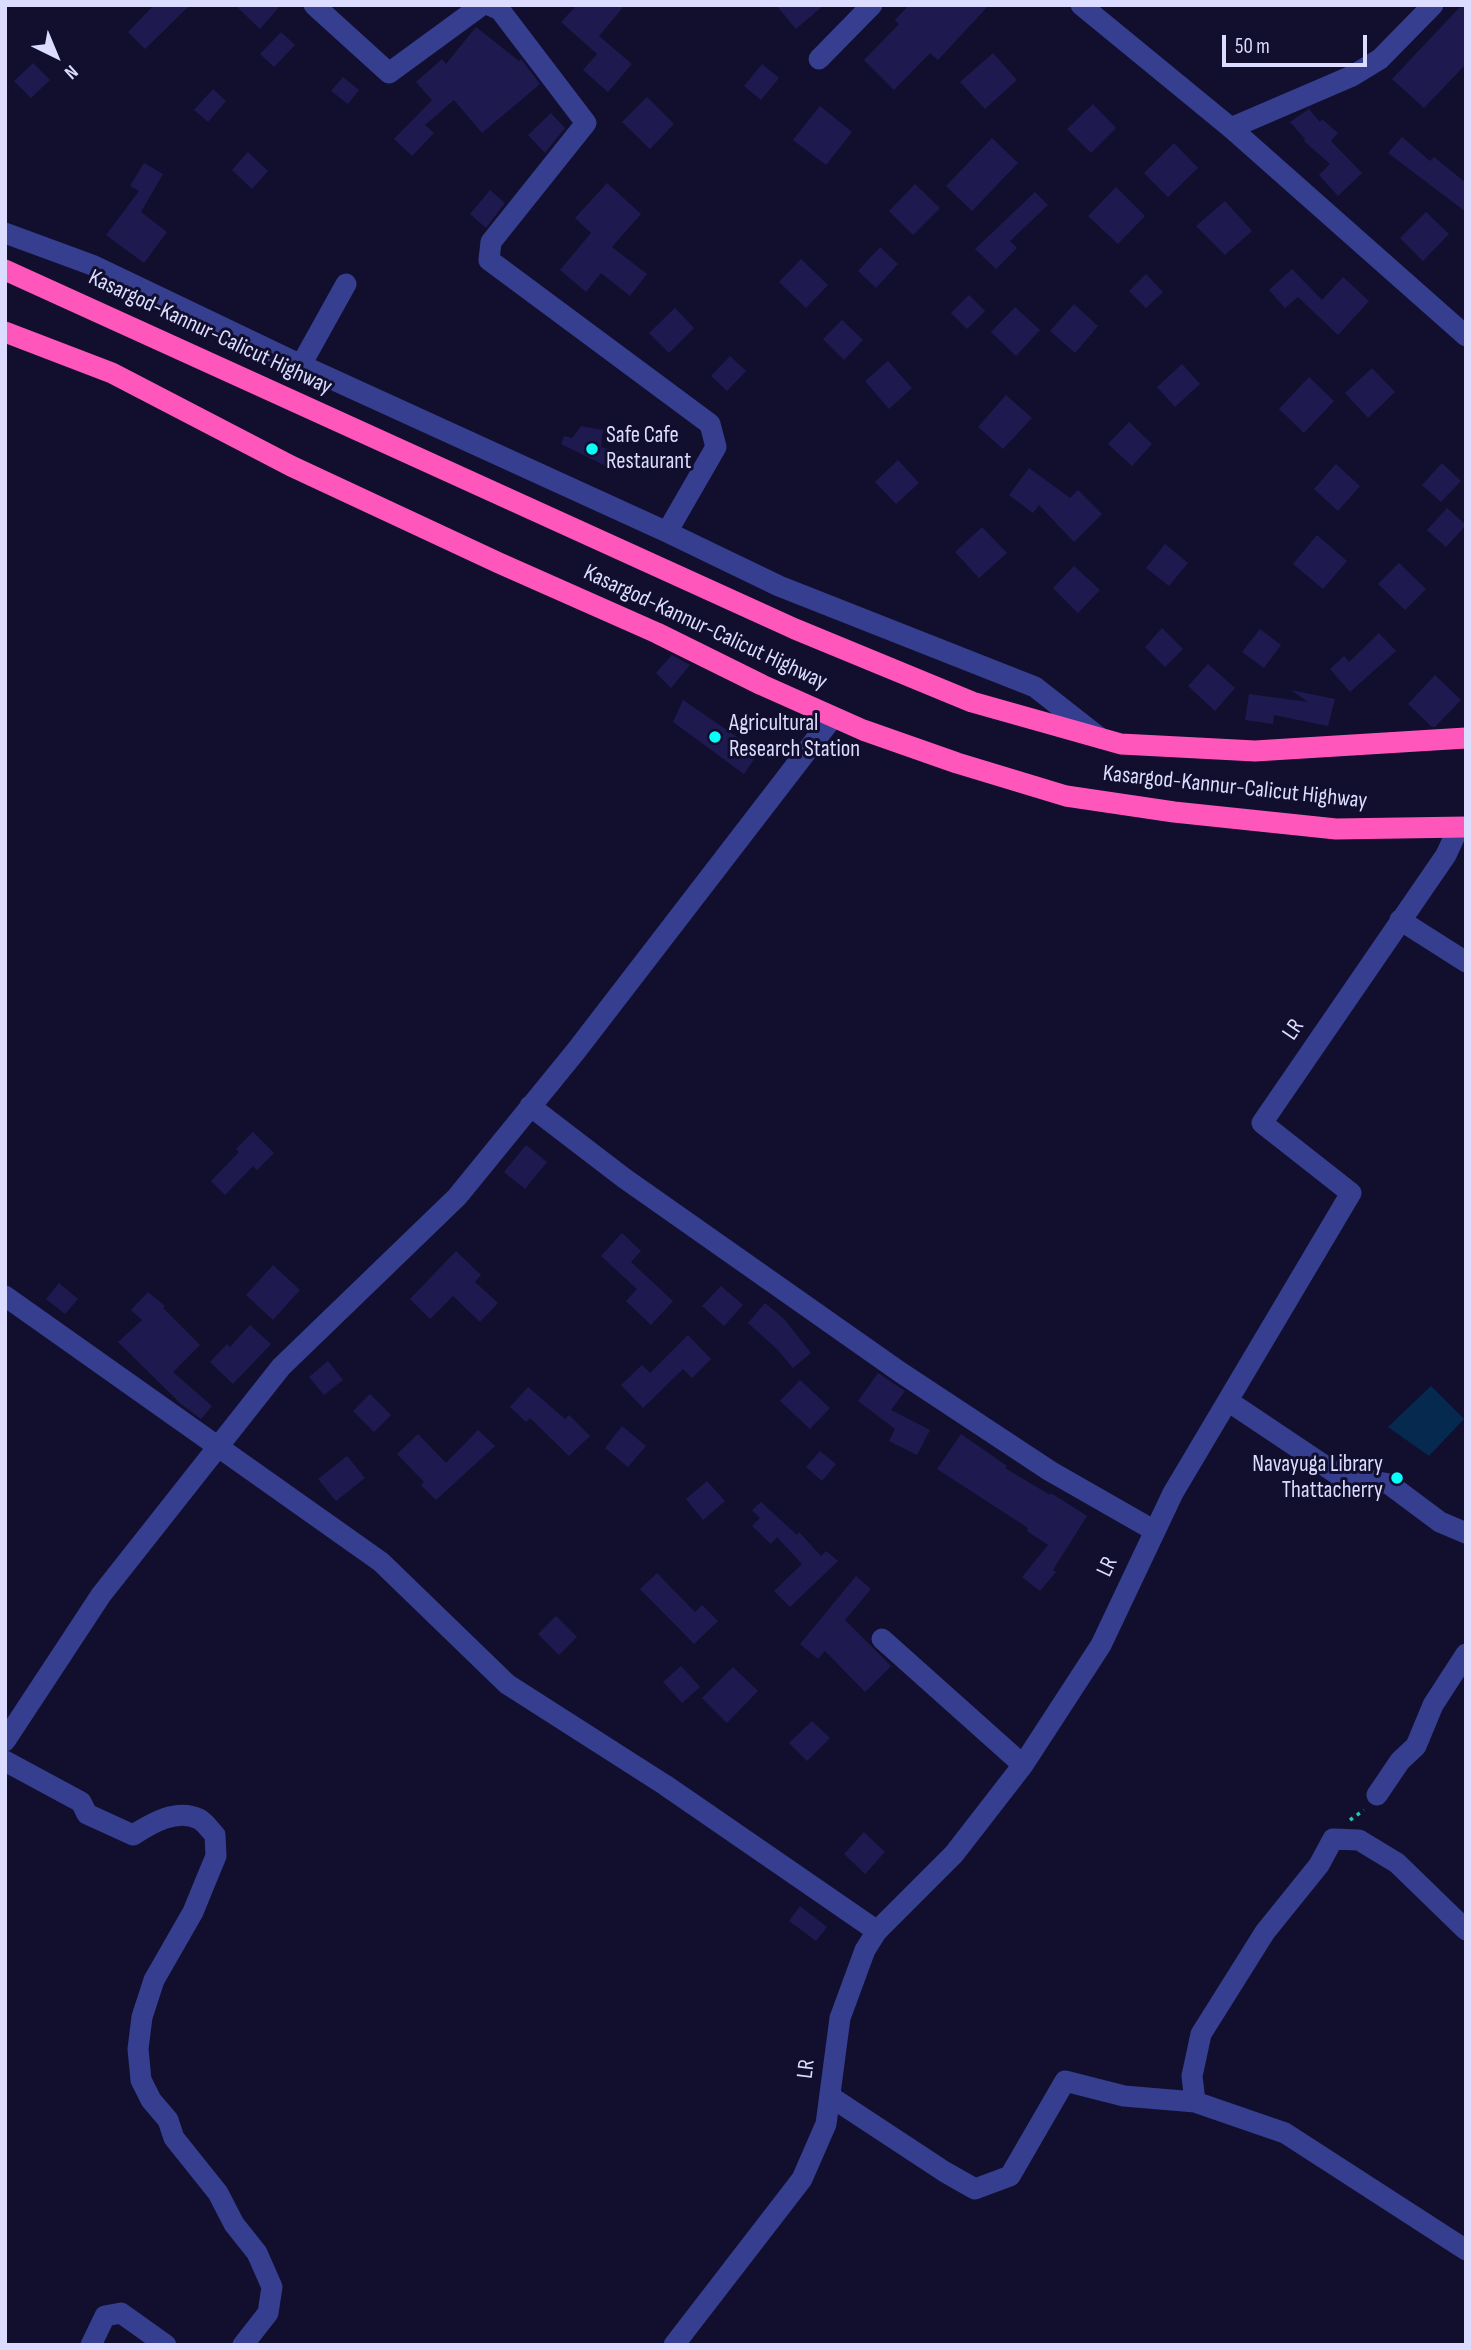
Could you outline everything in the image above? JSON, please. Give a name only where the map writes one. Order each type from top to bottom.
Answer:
[{"type":"highway","name":"Kasargod-Kannur-Calicut Highway","points":[[5,270],[795,629],[972,702],[1122,744],[1255,751],[1466,738]]},
{"type":"highway","name":"Kasargod-Kannur-Calicut Highway","points":[[5,332],[112,373],[304,471],[834,717],[957,763],[1066,796],[1174,812],[1336,829],[1462,828]]},
{"type":"street","points":[[314,5],[389,73],[482,5]]},
{"type":"street","points":[[489,5],[500,10],[586,123],[491,242],[489,260],[710,424],[716,447],[667,532]]},
{"type":"street","points":[[819,59],[872,5]]},
{"type":"street","points":[[1081,5],[1231,128],[1466,336]]},
{"type":"street","points":[[1231,128],[1352,76],[1380,59],[1433,5]]},
{"type":"street","points":[[5,233],[92,265],[301,365],[779,586],[1035,687],[1100,738]]},
{"type":"street","points":[[301,365],[346,284]]},
{"type":"street","points":[[5,1741],[101,1595],[217,1446],[281,1367],[457,1197],[610,1008],[834,717]]},
{"type":"street","name":"LR","points":[[674,2345],[802,2179],[826,2124],[840,2018],[865,1951],[877,1931],[954,1854],[1023,1765],[1101,1645],[1173,1493],[1351,1193],[1262,1123],[1462,828]]},
{"type":"street","points":[[1400,920],[1466,962]]},
{"type":"street","points":[[530,1106],[624,1178],[900,1372],[1050,1471],[1155,1531]]},
{"type":"street","points":[[5,1296],[381,1562],[507,1684],[665,1785],[877,1931]]},
{"type":"street","points":[[1228,1401],[1336,1474],[1389,1484],[1440,1522],[1466,1532]]},
{"type":"street","points":[[882,1639],[1023,1765]]},
{"type":"street","points":[[1377,1795],[1400,1761],[1416,1745],[1433,1704],[1466,1654]]},
{"type":"street","points":[[5,1761],[81,1802],[87,1814],[133,1835],[151,1824],[178,1814],[200,1819],[215,1835],[216,1856],[193,1912],[154,1980],[142,2017],[138,2049],[141,2080],[151,2100],[168,2120],[174,2138],[219,2193],[234,2224],[257,2253],[272,2287],[268,2313],[243,2345]]},
{"type":"street","points":[[1195,2102],[1192,2076],[1201,2034],[1265,1932],[1319,1865],[1333,1839],[1359,1840],[1397,1863],[1466,1930]]},
{"type":"street","points":[[831,2097],[975,2189],[1010,2176],[1065,2081],[1125,2096],[1195,2102],[1285,2133],[1466,2250]]},
{"type":"street","points":[[91,2345],[105,2316],[121,2313],[166,2345]]},
{"type":"path","points":[[1333,1839],[1345,1823],[1359,1814],[1377,1795]]},
{"type":"water","points":[[1431,1386],[1464,1419],[1429,1456],[1388,1427]]},
{"type":"building","points":[[154,5],[190,5],[145,49],[128,32]]},
{"type":"building","points":[[235,5],[281,5],[260,29]]},
{"type":"building","points":[[577,5],[625,5],[599,36],[632,64],[608,92],[583,70],[597,54],[561,22]]},
{"type":"building","points":[[776,5],[824,5],[796,29]]},
{"type":"building","points":[[909,5],[989,5],[938,60],[930,53],[894,90],[864,60],[899,24],[895,20]]},
{"type":"building","points":[[1462,5],[1466,5],[1466,64],[1424,108],[1392,79]]},
{"type":"building","points":[[476,27],[519,61],[521,59],[540,84],[482,133],[454,100],[425,125],[434,133],[412,156],[394,139],[432,100],[416,82],[442,59],[446,64]]},
{"type":"building","points":[[281,32],[295,45],[274,67],[260,54]]},
{"type":"building","points":[[993,53],[1017,80],[985,109],[960,82]]},
{"type":"building","points":[[33,63],[50,80],[31,98],[14,81]]},
{"type":"building","points":[[762,64],[779,78],[761,100],[744,86]]},
{"type":"building","points":[[343,77],[359,90],[348,104],[331,91]]},
{"type":"building","points":[[213,89],[226,101],[208,122],[194,110]]},
{"type":"building","points":[[647,97],[674,124],[650,149],[622,122]]},
{"type":"building","points":[[1093,104],[1116,128],[1091,153],[1067,129]]},
{"type":"building","points":[[820,106],[852,132],[826,165],[793,140]]},
{"type":"building","points":[[1309,109],[1320,122],[1322,119],[1338,133],[1331,141],[1362,173],[1338,196],[1319,175],[1330,164],[1304,141],[1290,122]]},
{"type":"building","points":[[551,113],[565,128],[545,153],[528,135]]},
{"type":"building","points":[[1402,137],[1430,161],[1434,157],[1466,183],[1466,212],[1388,153]]},
{"type":"building","points":[[992,138],[1018,163],[972,211],[946,186]]},
{"type":"building","points":[[1174,143],[1198,168],[1168,197],[1144,173]]},
{"type":"building","points":[[248,152],[268,171],[252,189],[232,170]]},
{"type":"building","points":[[144,163],[163,174],[141,212],[167,232],[144,263],[106,235],[139,191],[130,186]]},
{"type":"building","points":[[607,183],[641,214],[612,247],[647,274],[630,296],[601,273],[586,292],[560,270],[591,233],[575,218]]},
{"type":"building","points":[[915,184],[940,208],[913,235],[889,211]]},
{"type":"building","points":[[1116,187],[1145,216],[1118,244],[1088,216]]},
{"type":"building","points":[[490,190],[505,203],[486,228],[470,214]]},
{"type":"building","points":[[1035,192],[1048,205],[1010,241],[1017,248],[996,269],[975,249]]},
{"type":"building","points":[[1225,201],[1252,231],[1225,255],[1196,226]]},
{"type":"building","points":[[1426,212],[1449,234],[1423,261],[1400,238]]},
{"type":"building","points":[[880,247],[898,264],[876,288],[858,271]]},
{"type":"building","points":[[801,259],[828,285],[806,308],[779,282]]},
{"type":"building","points":[[1292,269],[1322,300],[1343,277],[1369,301],[1338,335],[1298,297],[1285,308],[1269,290]]},
{"type":"building","points":[[1146,274],[1163,292],[1146,308],[1129,291]]},
{"type":"building","points":[[969,295],[985,311],[967,329],[951,313]]},
{"type":"building","points":[[1074,304],[1098,326],[1075,353],[1050,331]]},
{"type":"building","points":[[1015,307],[1040,330],[1016,356],[991,332]]},
{"type":"building","points":[[675,308],[694,328],[669,353],[649,333]]},
{"type":"building","points":[[842,320],[863,340],[844,360],[823,339]]},
{"type":"building","points":[[730,356],[746,371],[727,391],[711,376]]},
{"type":"building","points":[[888,361],[912,388],[889,409],[865,381]]},
{"type":"building","points":[[1182,364],[1200,384],[1175,407],[1157,387]]},
{"type":"building","points":[[1372,368],[1395,392],[1368,418],[1345,393]]},
{"type":"building","points":[[1309,377],[1334,401],[1304,433],[1279,409]]},
{"type":"building","points":[[1006,395],[1032,418],[1003,449],[978,427]]},
{"type":"building","points":[[1129,422],[1152,444],[1132,466],[1108,444]]},
{"type":"building","name":"Safe Cafe Restaurant","points":[[581,426],[603,430],[601,447],[620,452],[610,468],[561,444],[564,436],[572,438]]},
{"type":"building","points":[[898,460],[919,483],[896,504],[875,482]]},
{"type":"building","points":[[1442,463],[1461,481],[1441,502],[1422,485]]},
{"type":"building","points":[[1336,464],[1360,486],[1338,511],[1314,489]]},
{"type":"building","points":[[1029,468],[1070,498],[1078,490],[1102,514],[1074,542],[1039,505],[1033,513],[1009,495]]},
{"type":"building","points":[[1447,508],[1466,525],[1446,547],[1427,530]]},
{"type":"building","points":[[982,527],[1007,553],[979,578],[955,552]]},
{"type":"building","points":[[1317,535],[1347,561],[1323,589],[1293,564]]},
{"type":"building","points":[[1165,544],[1188,563],[1169,586],[1146,568]]},
{"type":"building","points":[[1399,563],[1426,589],[1405,610],[1378,584]]},
{"type":"building","points":[[1074,566],[1100,590],[1078,613],[1053,588]]},
{"type":"building","points":[[1162,628],[1183,649],[1165,667],[1145,647]]},
{"type":"building","points":[[1260,629],[1281,645],[1264,668],[1242,652]]},
{"type":"building","points":[[1379,633],[1396,651],[1350,692],[1330,669],[1344,656],[1349,662]]},
{"type":"building","points":[[672,655],[690,665],[671,688],[656,673]]},
{"type":"building","points":[[1208,664],[1235,688],[1215,711],[1188,686]]},
{"type":"building","points":[[1435,675],[1461,700],[1432,727],[1408,704]]},
{"type":"building","points":[[1291,690],[1335,699],[1328,726],[1274,715],[1273,724],[1245,720],[1249,694],[1308,702]]},
{"type":"building","name":"Agricultural Research Station","points":[[683,700],[759,752],[744,774],[673,722]]},
{"type":"building","points":[[253,1132],[274,1153],[257,1170],[253,1166],[225,1195],[211,1181],[239,1152],[236,1149]]},
{"type":"building","points":[[526,1145],[547,1162],[525,1189],[504,1172]]},
{"type":"building","points":[[622,1233],[641,1251],[631,1262],[673,1301],[651,1325],[626,1301],[637,1289],[601,1256]]},
{"type":"building","points":[[456,1251],[481,1275],[475,1282],[498,1303],[480,1322],[453,1296],[430,1319],[410,1299]]},
{"type":"building","points":[[273,1265],[300,1290],[273,1320],[246,1295]]},
{"type":"building","points":[[59,1283],[78,1299],[65,1314],[46,1299]]},
{"type":"building","points":[[721,1286],[743,1305],[724,1326],[702,1306]]},
{"type":"building","points":[[148,1292],[165,1306],[163,1308],[200,1345],[173,1372],[212,1406],[201,1419],[181,1404],[118,1342],[142,1320],[131,1310]]},
{"type":"building","points":[[765,1303],[784,1319],[811,1353],[793,1368],[777,1349],[748,1323]]},
{"type":"building","points":[[250,1325],[271,1344],[233,1384],[210,1362],[227,1344],[230,1347]]},
{"type":"building","points":[[688,1335],[711,1359],[692,1378],[683,1369],[643,1408],[621,1385],[642,1365],[650,1373]]},
{"type":"building","points":[[328,1361],[343,1380],[324,1395],[309,1377]]},
{"type":"building","points":[[878,1373],[905,1391],[891,1410],[930,1430],[917,1455],[889,1441],[895,1429],[858,1401]]},
{"type":"building","points":[[800,1380],[830,1408],[810,1429],[780,1401]]},
{"type":"building","points":[[528,1387],[565,1419],[569,1415],[590,1436],[569,1456],[530,1418],[526,1422],[510,1407]]},
{"type":"building","points":[[370,1394],[391,1415],[374,1432],[353,1411]]},
{"type":"building","points":[[622,1426],[646,1446],[628,1467],[605,1448]]},
{"type":"building","points":[[478,1430],[495,1446],[436,1500],[421,1485],[424,1482],[397,1454],[418,1434],[446,1463]]},
{"type":"building","points":[[961,1434],[1007,1466],[1005,1468],[1087,1516],[1053,1570],[1056,1572],[1040,1591],[1022,1577],[1048,1545],[1027,1531],[1028,1528],[937,1469]]},
{"type":"building","points":[[820,1451],[836,1464],[822,1481],[806,1467]]},
{"type":"building","points":[[347,1456],[365,1478],[336,1501],[318,1479]]},
{"type":"building","points":[[707,1481],[725,1501],[703,1520],[686,1499]]},
{"type":"building","points":[[761,1502],[797,1535],[799,1532],[821,1556],[826,1551],[838,1561],[790,1607],[774,1591],[802,1564],[777,1537],[771,1544],[752,1526],[760,1518],[752,1510]]},
{"type":"building","points":[[657,1573],[695,1612],[702,1605],[718,1621],[694,1644],[640,1589]]},
{"type":"building","points":[[856,1576],[871,1589],[845,1620],[891,1666],[865,1692],[825,1651],[818,1659],[800,1644]]},
{"type":"building","points":[[556,1616],[577,1637],[559,1655],[538,1634]]},
{"type":"building","points":[[681,1666],[700,1687],[682,1703],[663,1682]]},
{"type":"building","points":[[733,1667],[758,1691],[727,1723],[702,1698]]},
{"type":"building","points":[[812,1721],[830,1738],[807,1761],[789,1743]]},
{"type":"building","points":[[864,1832],[885,1852],[865,1874],[844,1854]]},
{"type":"building","points":[[800,1906],[827,1927],[816,1941],[789,1921]]},
{"type":"place","name":"Safe Cafe Restaurant","points":[[592,449]]},
{"type":"place","name":"Agricultural Research Station","points":[[715,737]]},
{"type":"place","name":"Navayuga Library Thattacherry","points":[[1397,1478]]}]
